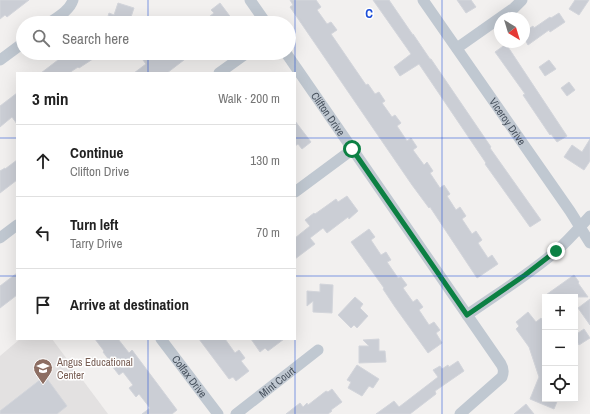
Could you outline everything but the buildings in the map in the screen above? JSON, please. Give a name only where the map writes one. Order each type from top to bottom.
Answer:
[{"type":"street","points":[[58,16],[68,9],[73,0]]},
{"type":"street","points":[[250,0],[261,16]]},
{"type":"street","name":"Viceroy Drive","points":[[424,0],[590,243]]},
{"type":"street","points":[[457,48],[514,8],[522,0]]},
{"type":"street","points":[[0,60],[16,48]]},
{"type":"street","points":[[220,72],[237,60]]},
{"type":"street","name":"Clifton Drive","points":[[291,60],[503,368],[504,372],[498,382],[460,414]]},
{"type":"street","points":[[296,191],[352,149]]},
{"type":"street","points":[[467,315],[540,264],[571,237],[590,216]]},
{"type":"street","points":[[0,238],[16,226]]},
{"type":"street","name":"Colfax Drive","points":[[162,340],[218,414]]},
{"type":"street","name":"Mint Court","points":[[236,414],[318,350]]},
{"type":"shaded area","name":"Angus Educational Center","points":[[19,340],[53,340],[108,414],[0,414],[0,356]]},
{"type":"place","name":"Angus Educational Center","points":[[43,385]]},
{"type":"route","points":[[352,149],[467,315],[525,275],[556,251]]}]
